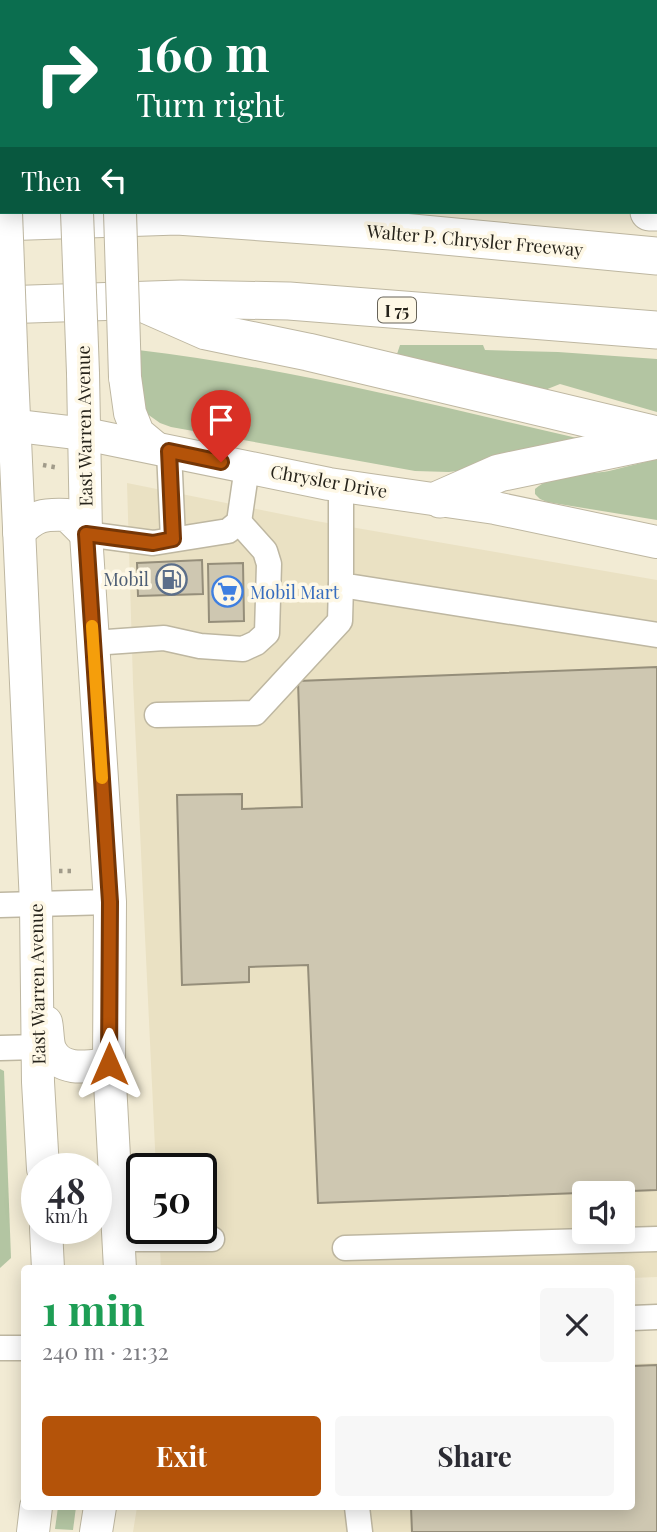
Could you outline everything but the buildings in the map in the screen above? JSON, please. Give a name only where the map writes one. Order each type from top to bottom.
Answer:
[{"type":"highway","name":"Walter P. Chrysler Freeway","points":[[0,222],[190,214],[657,256]]},
{"type":"highway","name":"I 75","points":[[0,305],[181,299],[289,301],[657,330]]},
{"type":"highway","points":[[137,301],[206,331],[308,352],[657,437]]},
{"type":"highway","points":[[440,499],[499,473],[600,453],[657,437]]},
{"type":"main road","name":"East Warren Avenue","points":[[6,214],[12,373],[7,424],[19,532],[36,904],[42,1153]]},
{"type":"main road","name":"East Warren Avenue","points":[[77,214],[86,534],[110,902],[109,1064],[120,1254]]},
{"type":"main road","points":[[120,214],[125,377],[130,413],[138,433],[162,450]]},
{"type":"main road","name":"Chrysler Drive","points":[[7,424],[85,434],[341,485],[440,499],[657,542]]},
{"type":"main road","points":[[19,532],[32,519],[47,514],[67,515],[86,534]]},
{"type":"main road","points":[[37,951],[50,1051],[63,1064],[78,1068],[109,1064]]},
{"type":"main road","points":[[47,1244],[48,1265]]},
{"type":"main road","points":[[33,1532],[36,1510]]},
{"type":"main road","points":[[96,1532],[100,1510]]},
{"type":"street","points":[[162,450],[173,539]]},
{"type":"street","points":[[86,534],[153,543],[228,531],[239,522],[247,467]]},
{"type":"street","points":[[157,715],[255,713],[340,621],[341,485]]},
{"type":"street","points":[[93,643],[164,638],[200,646],[243,649],[256,643],[267,633],[270,564],[265,551],[239,522]]},
{"type":"street","points":[[341,585],[657,635]]},
{"type":"street","points":[[0,905],[110,902]]},
{"type":"street","points":[[0,1048],[38,1048]]},
{"type":"street","points":[[345,1248],[657,1239]]},
{"type":"street","points":[[120,1254],[181,1244]]},
{"type":"street","points":[[635,1318],[657,1317]]},
{"type":"street","points":[[0,1348],[21,1348]]},
{"type":"street","points":[[357,1510],[360,1532]]},
{"type":"path","points":[[43,465],[63,468]]},
{"type":"path","points":[[58,871],[75,871]]},
{"type":"shaded area","points":[[127,483],[316,521],[657,580],[657,1277],[635,1278],[635,1265],[161,1265],[160,1244],[217,1244],[217,1153],[155,1153],[133,683]]},
{"type":"shaded area","points":[[657,1363],[657,1532],[133,1532],[137,1510],[635,1510],[635,1364]]},
{"type":"green space","points":[[400,345],[483,345],[485,350],[657,359],[657,412],[560,384],[545,390],[396,357]]},
{"type":"green space","points":[[138,350],[309,378],[590,441],[479,468],[449,472],[415,471],[171,427],[143,411]]},
{"type":"green space","points":[[657,459],[657,520],[547,502],[535,494],[535,489],[551,480],[609,471]]},
{"type":"green space","points":[[0,1069],[4,1071],[11,1258],[0,1268]]},
{"type":"green space","points":[[58,1510],[76,1510],[73,1530],[55,1529]]},
{"type":"slow traffic","points":[[92,626],[102,778]]},
{"type":"place","name":"Mobil","points":[[172,579]]},
{"type":"place","name":"Mobil Mart","points":[[227,592]]},
{"type":"route","points":[[109,1064],[110,902],[86,534],[153,543],[173,539],[169,451],[221,462]]}]
